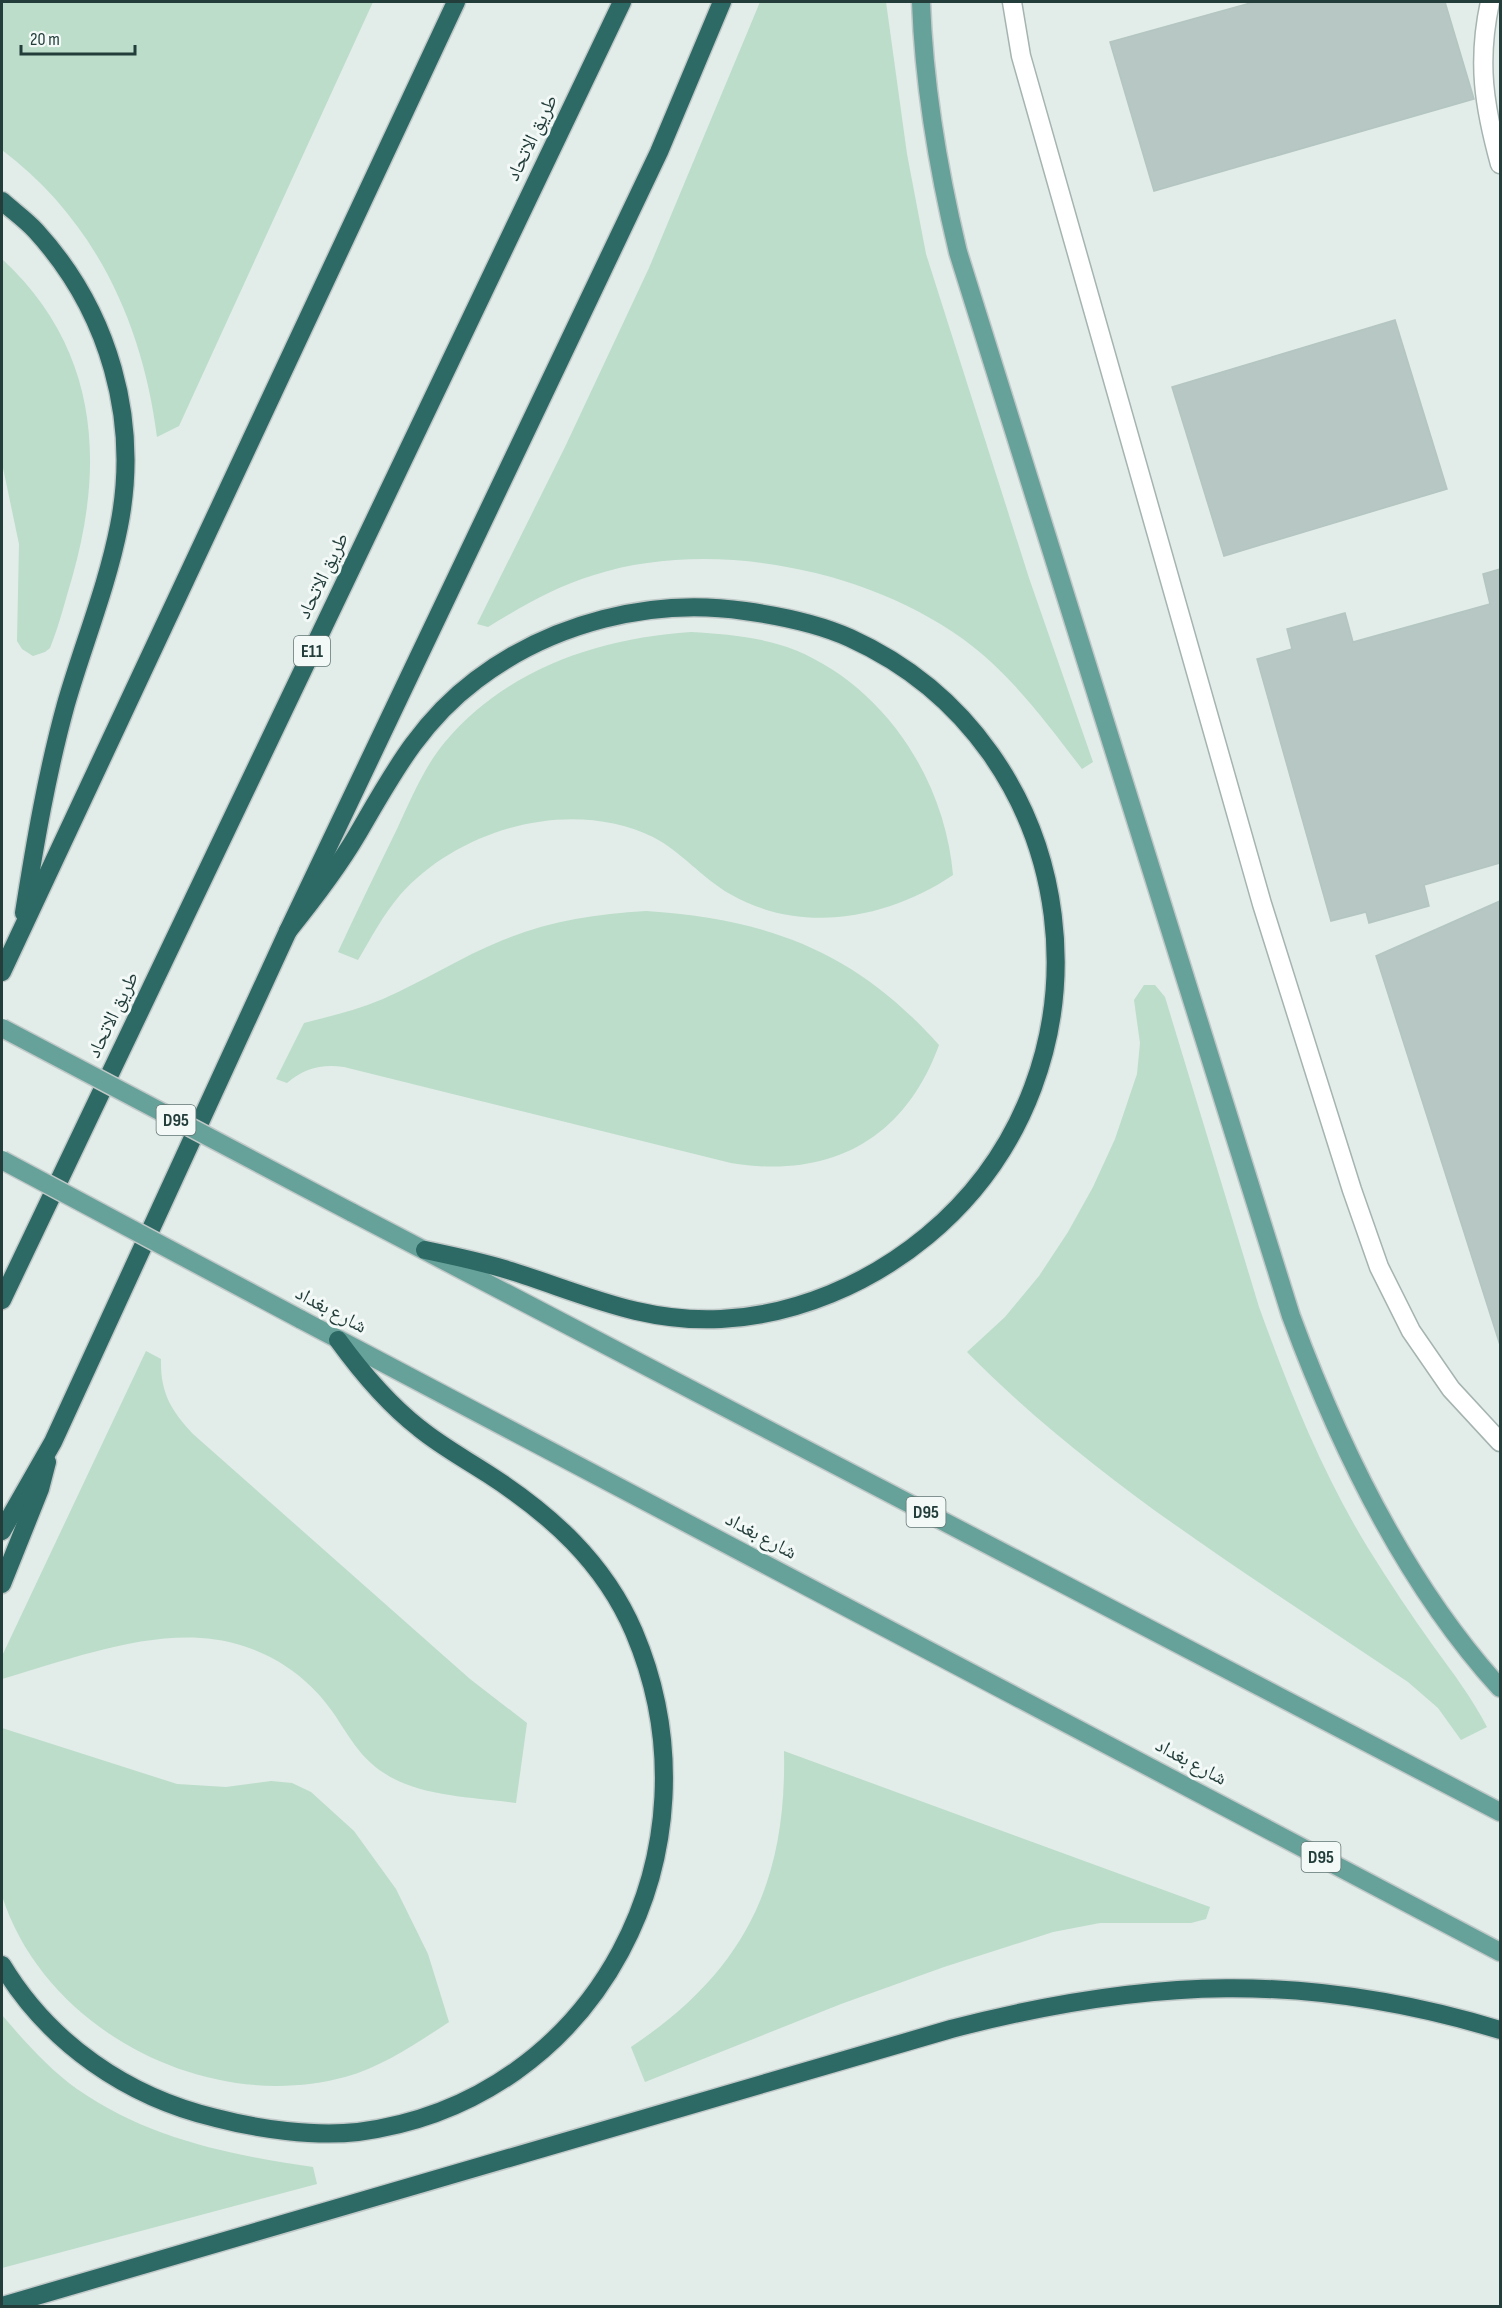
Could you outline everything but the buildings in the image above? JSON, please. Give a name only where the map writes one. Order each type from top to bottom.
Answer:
[{"type":"highway","points":[[2,972],[456,2]]},
{"type":"highway","name":"طريق الاتحاد","points":[[2,1300],[622,2]]},
{"type":"highway","points":[[2,1531],[53,1442],[288,931],[659,152],[722,2]]},
{"type":"highway","points":[[2,201],[35,231],[71,277],[100,328],[118,383],[127,441],[125,486],[119,526],[102,593],[60,727],[44,795],[21,933]]},
{"type":"highway","points":[[288,931],[337,867],[397,765],[420,732],[447,704],[478,678],[532,644],[593,621],[657,608],[722,607],[786,617],[848,637],[894,662],[936,694],[973,731],[1004,773],[1028,820],[1045,869],[1055,921],[1057,973],[1051,1025],[1039,1075],[1018,1124],[996,1161],[969,1195],[939,1226],[906,1253],[869,1276],[830,1294],[789,1308],[754,1316],[708,1319],[649,1315],[615,1307],[505,1269],[425,1250]]},
{"type":"highway","points":[[2,1965],[34,2012],[62,2040],[93,2064],[141,2092],[192,2113],[247,2126],[302,2131],[356,2132],[402,2122],[444,2108],[484,2090],[522,2066],[556,2038],[586,2004],[612,1968],[632,1932],[647,1894],[658,1854],[664,1813],[665,1772],[654,1692],[633,1630],[602,1574],[560,1527],[488,1474],[418,1428],[388,1402],[361,1372],[338,1340]]},
{"type":"highway","points":[[2,1584],[40,1489],[53,1442]]},
{"type":"highway","points":[[2,2306],[917,2039],[1024,2010],[1129,1993],[1247,1987],[1321,1991],[1391,2001],[1500,2030]]},
{"type":"main road","points":[[921,2],[929,102],[940,178],[958,252],[1291,1316],[1335,1427],[1377,1509],[1432,1598],[1500,1688]]},
{"type":"main road","name":"D95","points":[[2,1028],[1500,1812]]},
{"type":"main road","name":"شارع بغداد","points":[[2,1160],[338,1340],[1500,1952]]},
{"type":"street","points":[[1012,2],[1022,57],[1262,904],[1352,1190],[1379,1267],[1411,1331],[1451,1389],[1500,1442]]},
{"type":"street","points":[[1490,2],[1483,33],[1482,76],[1488,118],[1500,164]]},
{"type":"green space","points":[[2,2],[373,2],[179,426],[157,437],[140,354],[109,277],[88,242],[63,208],[35,178],[2,150]]},
{"type":"green space","points":[[760,2],[886,2],[907,154],[926,254],[1029,578],[1093,762],[1082,769],[1012,683],[997,667],[963,639],[924,614],[880,594],[834,578],[785,566],[736,560],[687,559],[639,564],[594,575],[566,585],[526,604],[488,627],[477,624],[565,447],[649,268]]},
{"type":"green space","points":[[2,259],[34,293],[58,329],[75,367],[85,407],[90,448],[89,490],[83,534],[72,578],[50,648],[33,656],[22,649],[17,641],[19,544],[2,463]]},
{"type":"green space","points":[[691,632],[744,637],[795,650],[827,666],[857,687],[882,712],[905,741],[923,772],[938,805],[948,840],[953,875],[928,890],[873,911],[815,918],[786,915],[757,907],[730,894],[653,837],[621,825],[587,820],[552,820],[518,826],[484,837],[453,852],[424,872],[400,895],[358,960],[338,952],[424,773],[445,742],[469,717],[496,695],[556,662],[622,641]]},
{"type":"green space","points":[[646,911],[732,922],[771,932],[808,946],[876,986],[908,1013],[939,1045],[924,1078],[906,1106],[884,1129],[859,1146],[831,1158],[800,1165],[767,1166],[731,1163],[344,1067],[314,1068],[287,1083],[276,1079],[304,1023],[354,1010],[383,999],[472,954],[520,933],[573,919]]},
{"type":"green space","points":[[1144,985],[1155,985],[1165,997],[1259,1307],[1282,1369],[1321,1461],[1368,1548],[1469,1696],[1487,1727],[1461,1740],[1438,1708],[1408,1682],[1179,1528],[1123,1487],[1017,1400],[967,1352],[1005,1317],[1039,1276],[1068,1232],[1093,1187],[1115,1139],[1137,1074],[1140,1043],[1134,1000]]},
{"type":"green space","points":[[146,1351],[161,1359],[162,1381],[168,1400],[193,1434],[470,1679],[527,1723],[516,1803],[431,1791],[398,1781],[368,1760],[320,1696],[291,1670],[257,1651],[220,1640],[176,1638],[126,1644],[2,1679],[2,1656]]},
{"type":"green space","points":[[2,1728],[177,1784],[226,1787],[271,1781],[292,1783],[311,1792],[354,1831],[396,1889],[428,1954],[449,2022],[399,2054],[359,2073],[293,2085],[240,2083],[188,2072],[139,2051],[94,2023],[55,1987],[24,1944],[2,1896]]},
{"type":"green space","points":[[784,1751],[1210,1907],[1206,1919],[1191,1923],[1100,1923],[1053,1932],[944,1967],[841,2004],[645,2082],[631,2047],[670,2018],[703,1988],[729,1956],[751,1921],[766,1884],[777,1843],[783,1799]]},
{"type":"green space","points":[[2,2015],[56,2072],[104,2106],[160,2132],[190,2142],[251,2157],[313,2167],[317,2184],[2,2268]]}]
